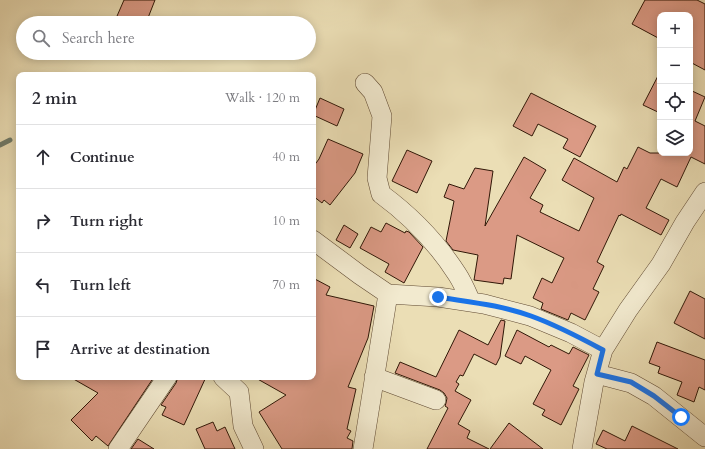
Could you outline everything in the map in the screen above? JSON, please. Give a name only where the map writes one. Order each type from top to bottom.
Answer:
[{"type":"street","points":[[365,83],[373,92],[382,116],[377,178],[381,194],[400,208],[430,238],[457,275],[471,302]]},
{"type":"street","points":[[582,449],[603,350],[628,310],[661,264],[685,222],[705,192]]},
{"type":"street","points":[[316,242],[388,294],[438,297],[484,304],[530,316],[571,333],[603,350]]},
{"type":"street","points":[[363,449],[388,294]]},
{"type":"street","points":[[597,374],[631,382],[654,396],[705,437]]},
{"type":"street","points":[[374,377],[436,400]]},
{"type":"street","points":[[118,449],[165,380]]},
{"type":"street","points":[[226,380],[239,392],[243,426],[254,449]]},
{"type":"building","points":[[124,0],[155,0],[149,16],[117,16]]},
{"type":"building","points":[[645,0],[697,0],[705,4],[705,70],[693,64],[693,12],[657,12],[657,37],[632,24]]},
{"type":"building","points":[[657,78],[657,112],[643,105]]},
{"type":"building","points":[[693,91],[705,97],[695,121],[705,126],[705,164],[691,157],[677,187],[661,179],[646,208],[669,220],[661,235],[621,214],[620,216],[619,215],[597,262],[604,266],[593,289],[599,292],[585,320],[571,313],[568,320],[541,309],[543,303],[533,298],[542,278],[552,283],[564,258],[517,235],[511,279],[504,278],[503,284],[474,280],[478,255],[453,250],[446,241],[454,201],[444,197],[449,184],[464,189],[475,168],[493,171],[485,226],[524,157],[546,170],[530,198],[543,205],[540,212],[579,231],[594,198],[562,180],[574,158],[617,182],[624,167],[627,169],[638,147],[650,153],[657,153],[657,156],[693,156]]},
{"type":"building","points":[[531,93],[596,126],[580,157],[563,148],[568,139],[538,124],[532,136],[513,126]]},
{"type":"building","points":[[320,98],[344,109],[337,126],[316,116],[316,108]]},
{"type":"building","points":[[328,139],[363,154],[355,173],[330,205],[324,200],[322,203],[316,198],[316,163]]},
{"type":"building","points":[[407,150],[432,161],[417,193],[392,181]]},
{"type":"building","points":[[386,223],[405,233],[406,231],[409,232],[423,247],[404,283],[385,272],[389,264],[360,248],[371,227],[381,232]]},
{"type":"building","points":[[344,225],[358,234],[350,248],[336,240]]},
{"type":"building","points":[[316,280],[330,287],[326,295],[374,306],[368,338],[348,387],[356,389],[347,429],[351,431],[347,438],[353,441],[352,449],[282,449],[259,412],[286,395],[259,380],[316,380]]},
{"type":"building","points":[[690,291],[705,299],[705,339],[674,323]]},
{"type":"building","points":[[501,320],[505,321],[500,357],[496,365],[474,354],[463,376],[460,375],[456,382],[459,384],[455,391],[471,400],[458,424],[470,431],[467,438],[489,449],[427,449],[448,408],[445,406],[447,398],[440,390],[395,373],[400,362],[436,377],[459,330],[488,345]]},
{"type":"building","points":[[517,330],[549,347],[551,345],[569,354],[573,347],[589,355],[573,386],[579,389],[561,425],[542,415],[545,410],[533,404],[551,370],[525,356],[521,364],[505,356]]},
{"type":"building","points":[[657,342],[705,360],[705,390],[699,387],[694,402],[677,395],[682,382],[658,373],[660,367],[649,363]]},
{"type":"building","points":[[75,380],[152,380],[108,446],[96,436],[92,441],[71,420],[98,393]]},
{"type":"building","points":[[177,380],[205,380],[184,425],[162,415],[166,407],[161,405]]},
{"type":"building","points":[[213,422],[217,431],[225,427],[235,449],[205,449],[196,429]]},
{"type":"building","points":[[509,423],[543,449],[490,449]]},
{"type":"building","points":[[632,426],[678,449],[607,449],[596,444],[603,430],[625,441]]},
{"type":"building","points":[[138,439],[154,449],[131,449]]},
{"type":"waterway","points":[[0,145],[10,140]]},
{"type":"route","points":[[438,297],[484,304],[530,316],[571,333],[603,350],[597,374],[631,382],[654,396],[681,417]]}]
